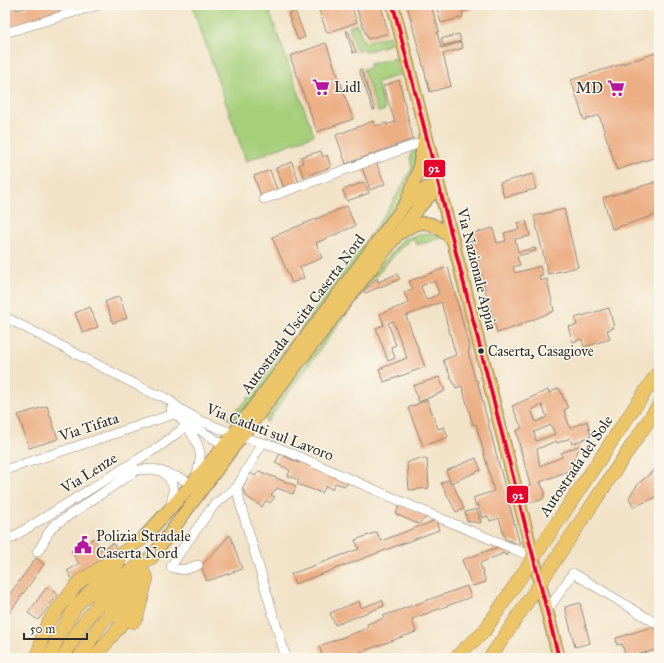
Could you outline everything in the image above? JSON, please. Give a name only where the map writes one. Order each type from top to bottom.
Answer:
[{"type":"highway","name":"Autostrada del Sole","points":[[467,658],[659,371]]},
{"type":"highway","points":[[490,658],[659,405]]},
{"type":"highway","points":[[37,658],[44,630],[51,618],[78,583],[142,539]]},
{"type":"highway","points":[[44,658],[53,631],[72,601],[94,577],[142,539]]},
{"type":"highway","points":[[50,658],[58,636],[77,605],[142,539]]},
{"type":"highway","points":[[59,658],[64,642],[83,609],[107,586],[152,557]]},
{"type":"highway","points":[[64,658],[70,644],[90,614],[111,591],[152,557]]},
{"type":"highway","points":[[71,658],[74,650],[96,619],[152,557]]},
{"type":"highway","points":[[79,658],[101,624],[121,601],[152,557]]},
{"type":"highway","points":[[88,658],[107,629],[126,605],[152,557]]},
{"type":"highway","points":[[94,658],[132,611],[152,557]]},
{"type":"highway","points":[[103,658],[137,617],[152,557]]},
{"type":"highway","points":[[456,658],[463,650],[483,634]]},
{"type":"main road","name":"Via Nazionale Appia","points":[[393,5],[559,658]]},
{"type":"main road","points":[[406,203],[418,172],[426,138]]},
{"type":"main road","points":[[406,203],[426,188],[439,186]]},
{"type":"main road","name":"Autostrada Uscita Caserta Nord","points":[[142,539],[230,441],[423,203],[439,186]]},
{"type":"main road","name":"Autostrada Uscita Caserta Nord","points":[[152,557],[204,488],[230,441],[406,203]]},
{"type":"main road","points":[[396,236],[408,228],[422,222],[434,224],[454,241]]},
{"type":"street","points":[[5,34],[98,5]]},
{"type":"street","points":[[264,199],[426,138]]},
{"type":"street","name":"Via Caduti sul Lavoro","points":[[5,317],[156,395],[162,396],[170,401],[180,417],[199,424],[230,441],[262,443],[276,446],[428,513],[534,557]]},
{"type":"street","name":"Via Tifata","points":[[5,470],[180,417]]},
{"type":"street","name":"Autostrada Uscita Caserta Nord","points":[[180,417],[198,445],[200,454],[194,480]]},
{"type":"street","name":"Via Lenze","points":[[5,542],[164,444],[180,417]]},
{"type":"street","points":[[199,424],[230,441]]},
{"type":"street","points":[[198,565],[185,570],[178,570],[171,567],[214,505],[237,487],[262,443]]},
{"type":"street","points":[[37,552],[44,544],[47,534],[53,526],[137,470],[154,469],[180,478],[194,480],[195,489],[194,494],[152,548],[152,557]]},
{"type":"street","points":[[163,472],[174,485],[169,510]]},
{"type":"street","points":[[237,487],[240,503],[286,658]]},
{"type":"street","points":[[547,611],[573,573],[659,625]]},
{"type":"green space","points":[[192,5],[267,5],[314,135],[246,161]]},
{"type":"green space","points":[[357,24],[364,42],[389,36],[391,44],[365,52],[363,49],[357,51],[349,27]]},
{"type":"green space","points":[[395,58],[400,75],[377,82],[385,110],[378,112],[363,69],[370,68],[370,64]]},
{"type":"green space","points":[[417,150],[415,169],[401,202],[244,414],[231,420],[227,418],[250,396],[367,240],[391,205],[412,168],[410,156],[412,152]]},
{"type":"green space","points":[[428,233],[442,238],[417,245],[413,238],[402,246],[364,290],[266,423],[265,419],[267,414],[363,287],[403,239]]},
{"type":"building","points":[[5,5],[15,5],[16,10],[28,7],[28,5],[80,5],[5,29]]},
{"type":"building","points":[[317,5],[351,5],[357,22],[327,33]]},
{"type":"building","points":[[355,5],[381,5],[388,33],[368,39]]},
{"type":"building","points":[[407,5],[431,5],[439,31],[437,32],[441,48],[461,42],[463,48],[443,54],[451,86],[430,92]]},
{"type":"building","points":[[436,5],[470,5],[471,10],[462,12],[463,17],[441,23]]},
{"type":"building","points":[[295,11],[305,37],[298,40],[288,14]]},
{"type":"building","points":[[346,31],[348,31],[356,52],[353,53]]},
{"type":"building","points":[[459,34],[461,41],[443,46],[441,39]]},
{"type":"building","name":"Lidl","points":[[326,43],[353,119],[317,132],[290,56]]},
{"type":"building","points":[[656,53],[659,62],[659,156],[617,170],[599,115],[584,120],[571,80]]},
{"type":"building","points":[[361,69],[375,110],[373,110],[359,70]]},
{"type":"building","points":[[399,80],[413,139],[346,164],[336,135],[373,121],[375,126],[387,123],[387,125],[395,122],[383,86]]},
{"type":"building","points":[[321,151],[323,157],[327,155],[331,167],[304,177],[299,165],[303,163],[301,157]]},
{"type":"building","points":[[292,162],[299,183],[284,188],[276,168]]},
{"type":"building","points":[[376,162],[385,184],[370,190],[362,168]]},
{"type":"building","points":[[270,170],[277,190],[261,196],[254,176]]},
{"type":"building","points":[[533,174],[536,189],[504,197],[500,183]]},
{"type":"building","points":[[659,181],[659,214],[612,229],[603,198]]},
{"type":"building","points":[[364,182],[369,193],[347,201],[343,190]]},
{"type":"building","points":[[347,206],[355,226],[316,243],[322,258],[300,267],[304,278],[292,283],[272,237]]},
{"type":"building","points":[[564,209],[578,267],[548,274],[534,216]]},
{"type":"building","points":[[526,221],[530,236],[515,239],[518,252],[535,248],[536,251],[517,256],[520,265],[513,267],[515,273],[540,266],[543,275],[539,276],[540,281],[547,279],[554,311],[497,333],[470,234],[493,228],[497,243],[506,241],[504,233],[519,229],[517,223]]},
{"type":"building","points":[[448,267],[470,350],[468,351],[475,380],[477,380],[520,545],[505,539],[499,518],[490,521],[488,516],[482,518],[478,504],[476,506],[473,498],[494,491],[476,424],[473,425],[462,386],[456,388],[443,360],[456,355],[441,302],[406,316],[425,367],[384,382],[379,369],[407,358],[393,321],[388,323],[396,345],[391,347],[395,358],[388,361],[376,328],[384,325],[380,314],[409,303],[404,292],[413,289],[409,281]],"holes":[[[435,281],[439,294],[426,300],[421,286]]]},
{"type":"building","points":[[397,274],[400,279],[365,293],[364,291],[377,278],[378,282]]},
{"type":"building","points":[[119,296],[127,318],[113,323],[105,302]]},
{"type":"building","points":[[90,307],[98,327],[83,333],[75,313]]},
{"type":"building","points":[[609,308],[614,328],[607,330],[610,339],[584,347],[582,339],[573,342],[568,327],[577,325],[575,318]]},
{"type":"building","points":[[439,377],[445,391],[419,402],[413,386]]},
{"type":"building","points":[[559,388],[568,408],[564,410],[570,428],[587,421],[591,436],[572,444],[570,438],[557,443],[556,441],[537,449],[540,466],[562,457],[561,453],[581,445],[568,471],[540,482],[545,492],[543,499],[531,503],[526,487],[530,485],[516,431],[522,428],[512,406],[548,390],[549,393]],"holes":[[[542,405],[547,417],[536,422],[531,410]],[[551,425],[555,434],[536,441],[534,432]]]},
{"type":"building","points":[[427,400],[438,429],[444,427],[448,437],[423,446],[408,408]]},
{"type":"building","points":[[47,406],[58,439],[29,448],[18,415]]},
{"type":"building","points":[[280,454],[349,482],[345,486],[335,483],[332,489],[326,486],[322,493],[297,484],[299,480],[288,476],[290,470],[275,463]]},
{"type":"building","points":[[476,458],[481,470],[451,483],[446,471]]},
{"type":"building","points":[[416,459],[427,459],[429,488],[409,490],[407,463]]},
{"type":"building","points":[[658,467],[659,496],[633,507],[629,497],[639,483]]},
{"type":"building","points":[[259,471],[296,486],[293,494],[277,488],[271,495],[275,497],[270,503],[266,500],[262,507],[247,497],[242,488],[250,473],[255,476]]},
{"type":"building","points":[[448,480],[451,485],[453,484],[464,509],[456,512],[441,483]]},
{"type":"building","points":[[400,504],[427,517],[418,524],[396,514]]},
{"type":"building","points":[[477,509],[481,523],[467,521],[465,512]]},
{"type":"building","points":[[436,520],[439,530],[295,584],[291,574],[359,549],[355,540],[377,532],[381,541]]},
{"type":"building","points":[[230,535],[242,569],[207,581],[201,566]]},
{"type":"building","points":[[94,538],[101,550],[113,543],[118,552],[73,580],[67,571],[79,564],[71,551]]},
{"type":"building","points":[[501,546],[509,551],[506,556],[504,553],[480,563],[486,582],[472,586],[462,560]]},
{"type":"building","points":[[36,558],[44,564],[8,615],[5,613],[5,601]]},
{"type":"building","points":[[467,586],[471,597],[412,619],[416,632],[344,658],[323,658],[319,646],[368,628],[367,624],[384,618],[383,616]]},
{"type":"building","points":[[47,587],[58,595],[38,620],[28,613]]},
{"type":"building","points":[[382,600],[384,606],[335,625],[330,613],[359,601],[361,608]]},
{"type":"building","points":[[580,603],[590,643],[575,647],[565,607]]},
{"type":"building","points":[[652,627],[659,630],[659,649],[626,658],[622,644],[617,645],[616,638]]},
{"type":"transit line","name":"92","points":[[393,5],[559,658]]},
{"type":"place","name":"Lidl","points":[[321,87]]},
{"type":"place","name":"MD","points":[[616,88]]},
{"type":"place","name":"Caserta, Casagiove","points":[[481,351]]},
{"type":"place","name":"Polizia Stradale Caserta Nord","points":[[83,545]]}]
